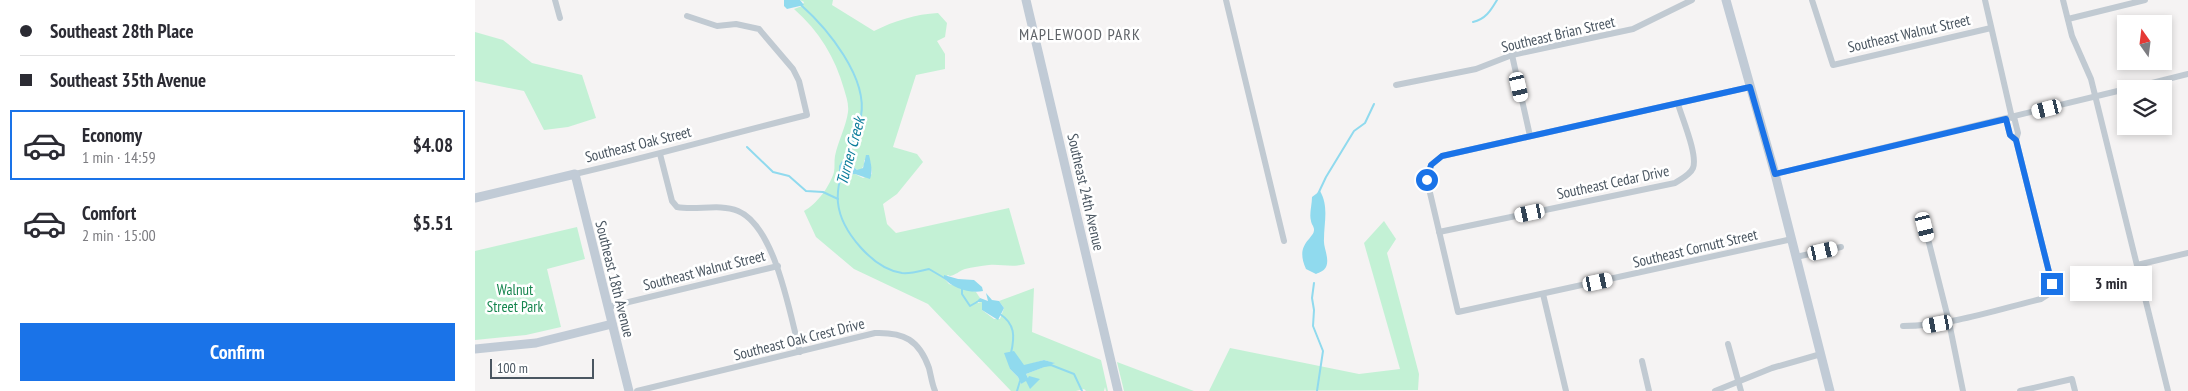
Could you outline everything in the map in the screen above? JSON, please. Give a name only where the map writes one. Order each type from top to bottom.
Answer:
[{"type":"street","points":[[555,0],[560,18]]},
{"type":"street","name":"Southeast 24th Avenue","points":[[1026,0],[1118,391]]},
{"type":"street","points":[[1226,0],[1283,241]]},
{"type":"street","name":"Southeast Brian Street","points":[[1396,85],[1476,69],[1512,55],[1633,29],[1692,0]]},
{"type":"street","points":[[1726,0],[1775,174],[1830,391]]},
{"type":"street","name":"Southeast Walnut Street","points":[[1812,0],[1833,65],[1991,28]]},
{"type":"street","points":[[1903,326],[1927,326],[1949,322],[2041,299],[2052,292],[2052,284],[2016,140],[2018,133],[2011,118],[1985,0]]},
{"type":"street","points":[[2063,0],[2076,49],[2089,73],[2096,97],[2168,391]]},
{"type":"street","points":[[2067,19],[2145,0]]},
{"type":"street","name":"Southeast Oak Street","points":[[475,198],[660,154],[707,139],[807,115],[799,81],[793,69],[759,29],[736,24],[717,26],[687,16]]},
{"type":"street","points":[[1512,55],[1530,136]]},
{"type":"street","points":[[2164,80],[2188,74]]},
{"type":"street","points":[[1439,232],[1427,180],[1431,165],[1442,156],[1750,87]]},
{"type":"street","points":[[1775,174],[2117,92]]},
{"type":"street","name":"Southeast Cedar Drive","points":[[1439,232],[1675,183],[1685,177],[1693,168],[1693,155],[1678,104]]},
{"type":"street","points":[[660,154],[672,201],[677,207],[688,210],[723,208],[737,211],[749,218],[770,249],[777,266],[800,352]]},
{"type":"street","name":"Southeast 18th Avenue","points":[[575,174],[629,391]]},
{"type":"street","points":[[1925,227],[1949,322],[1963,391]]},
{"type":"street","name":"Southeast Cornutt Street","points":[[1439,232],[1458,312],[1791,239]]},
{"type":"street","points":[[1796,257],[1841,247]]},
{"type":"street","points":[[2137,265],[2188,253]]},
{"type":"street","name":"Southeast Walnut Street","points":[[608,307],[777,266]]},
{"type":"street","points":[[1543,294],[1566,391]]},
{"type":"street","points":[[475,349],[536,343],[612,324]]},
{"type":"street","name":"Southeast Oak Crest Drive","points":[[637,391],[875,333],[900,334],[913,342],[922,352],[935,391]]},
{"type":"street","points":[[1728,344],[1741,391]]},
{"type":"street","points":[[1715,391],[1772,368],[1821,354]]},
{"type":"street","points":[[1642,361],[1649,391]]},
{"type":"street","points":[[2020,391],[2072,379],[2075,391]]},
{"type":"green space","points":[[800,0],[833,0],[832,5],[874,31],[905,19],[938,13],[947,23],[945,37],[937,41],[945,54],[945,69],[916,75],[893,147],[917,154],[923,162],[897,194],[883,204],[887,224],[896,233],[1009,208],[1025,264],[974,267],[944,278],[949,284],[976,292],[980,298],[977,303],[982,302],[984,305],[982,310],[994,319],[1000,319],[1004,308],[999,301],[1034,288],[1032,332],[1101,360],[1108,391],[1106,391],[1105,387],[1104,391],[1086,391],[1084,389],[1076,391],[1011,391],[928,304],[854,269],[816,237],[804,211],[818,199],[832,177],[835,156],[847,118],[848,106],[840,77],[831,55],[811,26],[794,9],[802,6],[804,2]],"holes":[[[864,160],[870,161],[872,174],[863,178],[855,174],[847,175],[850,163],[857,170],[861,170]],[[1044,360],[1054,363],[1026,374],[1028,378],[1021,384],[1018,377],[1010,369],[1009,362],[1024,366]]]},
{"type":"green space","points":[[475,32],[503,40],[532,63],[582,75],[596,118],[568,127],[544,130],[524,91],[475,81]]},
{"type":"green space","points":[[1384,221],[1396,239],[1387,253],[1419,374],[1418,390],[1209,391],[1230,348],[1359,374],[1400,369],[1364,243]]},
{"type":"green space","name":"Walnut Street Park","points":[[577,227],[585,259],[547,269],[561,327],[526,335],[475,340],[475,251]]},
{"type":"green space","points":[[1117,362],[1194,391],[1124,391]]},
{"type":"water","points":[[784,0],[800,0],[804,5],[787,9],[784,6]]},
{"type":"water","points":[[866,155],[869,155],[871,164],[870,179],[855,174],[839,173],[839,166],[842,161],[850,163],[857,170],[863,168]]},
{"type":"water","points":[[1320,191],[1325,209],[1324,242],[1327,264],[1322,271],[1316,274],[1306,269],[1302,253],[1314,228],[1310,215],[1312,197]]},
{"type":"water","points":[[944,275],[958,279],[974,280],[982,287],[983,291],[973,292],[956,287],[947,282]]},
{"type":"water","points":[[986,293],[992,300],[999,301],[1004,308],[998,320],[982,310],[982,302],[976,302],[980,298],[988,301]]},
{"type":"water","points":[[1014,351],[1024,365],[1044,360],[1055,363],[1026,374],[1028,378],[1029,376],[1040,379],[1030,389],[1026,381],[1021,384],[1018,377],[1010,369],[1004,353]]},
{"type":"waterway","points":[[1473,22],[1485,16],[1497,0]]},
{"type":"waterway","name":"Turner Creek","points":[[801,5],[823,27],[844,55],[858,86],[862,101],[861,116],[845,163]]},
{"type":"waterway","points":[[1318,194],[1354,131],[1365,123],[1374,104]]},
{"type":"waterway","points":[[747,147],[773,172],[789,176],[806,191],[823,192],[838,199]]},
{"type":"waterway","name":"Turner Creek","points":[[842,173],[838,195],[840,214],[860,247],[880,264],[891,270],[905,273],[929,269],[946,279]]},
{"type":"waterway","points":[[1314,283],[1312,298],[1314,310],[1313,326],[1323,351],[1317,391]]},
{"type":"waterway","name":"Turner Creek","points":[[962,289],[962,294],[970,306],[977,302]]},
{"type":"waterway","name":"Turner Creek","points":[[1000,314],[1009,322],[1013,331],[1011,353]]},
{"type":"waterway","name":"Turner Creek","points":[[1044,366],[1051,365],[1074,374],[1082,391]]},
{"type":"waterway","points":[[1017,391],[1020,381]]},
{"type":"district","name":"MAPLEWOOD PARK","points":[[1080,34]]},
{"type":"route","points":[[1427,180],[1431,165],[1442,156],[1750,87],[1775,174],[2006,119],[2010,135],[2016,140],[2052,284]]}]
